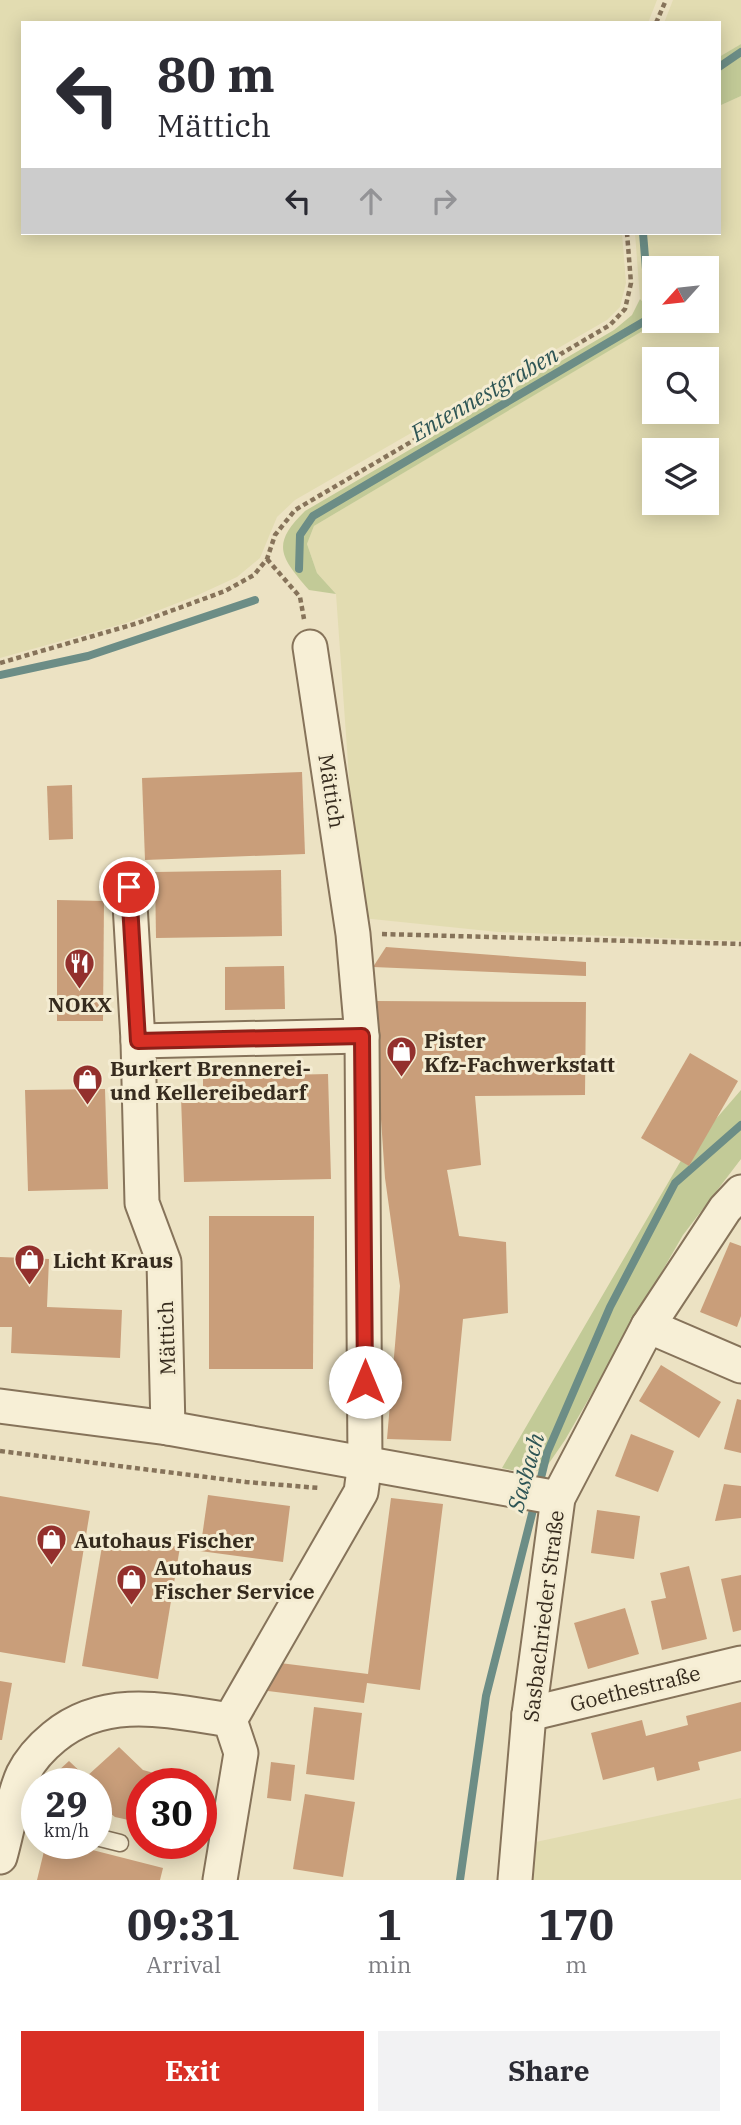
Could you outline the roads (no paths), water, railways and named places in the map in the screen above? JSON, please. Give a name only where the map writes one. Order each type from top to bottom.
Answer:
[{"type":"street","name":"Mättich","points":[[310,647],[353,934],[362,1036],[363,1477]]},
{"type":"street","name":"Mättich","points":[[129,887],[138,1041],[142,1203],[164,1262],[168,1428]]},
{"type":"street","points":[[138,1041],[362,1036]]},
{"type":"street","name":"Sasbachrieder Straße","points":[[515,1880],[552,1497],[648,1326],[725,1209],[741,1192]]},
{"type":"street","points":[[648,1326],[741,1366]]},
{"type":"street","points":[[0,1406],[168,1428],[363,1477],[508,1489],[552,1497]]},
{"type":"street","points":[[220,1880],[241,1753],[230,1720],[363,1477]]},
{"type":"street","name":"Goethestraße","points":[[529,1714],[741,1663]]},
{"type":"street","points":[[27,1768],[44,1745],[67,1726],[97,1712],[143,1709],[230,1720]]},
{"type":"street","points":[[0,1857],[21,1821]]},
{"type":"lane","points":[[112,1841],[120,1843]]},
{"type":"waterway","name":"Entennestgraben","points":[[721,66],[741,52]]},
{"type":"waterway","name":"Entennestgraben","points":[[299,569],[300,535],[313,516],[650,318],[643,235]]},
{"type":"waterway","name":"Entennestgraben","points":[[0,675],[88,656],[255,600]]},
{"type":"waterway","name":"Sasbach","points":[[539,1486],[547,1453],[610,1307],[675,1183],[741,1125]]},
{"type":"waterway","name":"Sasbach","points":[[460,1880],[486,1696],[535,1502]]},
{"type":"place","name":"NOKX","points":[[80,991]]},
{"type":"place","name":"Pister Kfz-Fachwerkstatt","points":[[401,1079]]},
{"type":"place","name":"Burkert Brennerei- und Kellereibedarf","points":[[87,1107]]},
{"type":"place","name":"Licht Kraus","points":[[30,1287]]},
{"type":"place","name":"Autohaus Fischer","points":[[51,1567]]},
{"type":"place","name":"Autohaus Fischer Service","points":[[131,1606]]}]
